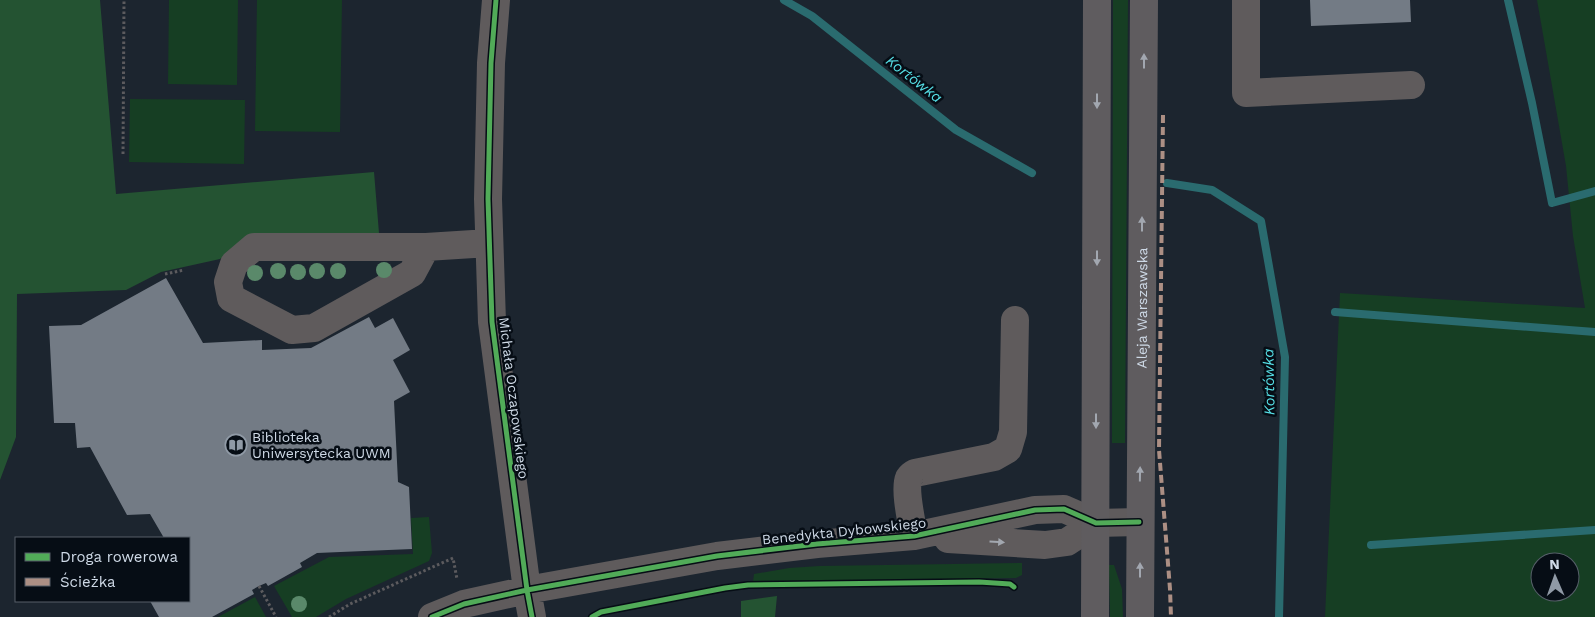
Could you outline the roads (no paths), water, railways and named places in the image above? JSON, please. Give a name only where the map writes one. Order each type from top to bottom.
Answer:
[{"type":"main road","points":[[1095,617],[1097,0]]},
{"type":"main road","name":"Aleja Warszawska","points":[[1140,617],[1144,0]]},
{"type":"street","name":"Michała Oczapowskiego","points":[[496,0],[491,63],[488,199],[492,322],[532,617]]},
{"type":"street","points":[[1246,0],[1246,93],[1411,85]]},
{"type":"street","points":[[426,246],[412,273],[314,328],[292,330],[231,298],[228,282],[234,264],[254,247],[426,246],[490,243]]},
{"type":"street","points":[[914,536],[908,504],[907,486],[909,478],[915,472],[994,457],[1008,449],[1013,432],[1016,320]]},
{"type":"street","points":[[1096,523],[1140,522]]},
{"type":"street","name":"Benedykta Dybowskiego","points":[[432,617],[464,604],[527,590],[717,556],[817,544],[914,536],[1045,545],[1067,542],[1096,523]]},
{"type":"waterway","name":"Kortówka","points":[[784,0],[812,16],[956,130],[1032,173]]},
{"type":"waterway","points":[[1508,0],[1532,103],[1552,203],[1595,191]]},
{"type":"waterway","name":"Kortówka","points":[[1167,183],[1212,190],[1261,221],[1285,357],[1279,617]]},
{"type":"waterway","points":[[1335,312],[1595,332]]},
{"type":"waterway","points":[[1371,545],[1595,530]]},
{"type":"place","name":"Biblioteka Uniwersytecka UWM","points":[[236,445]]}]
